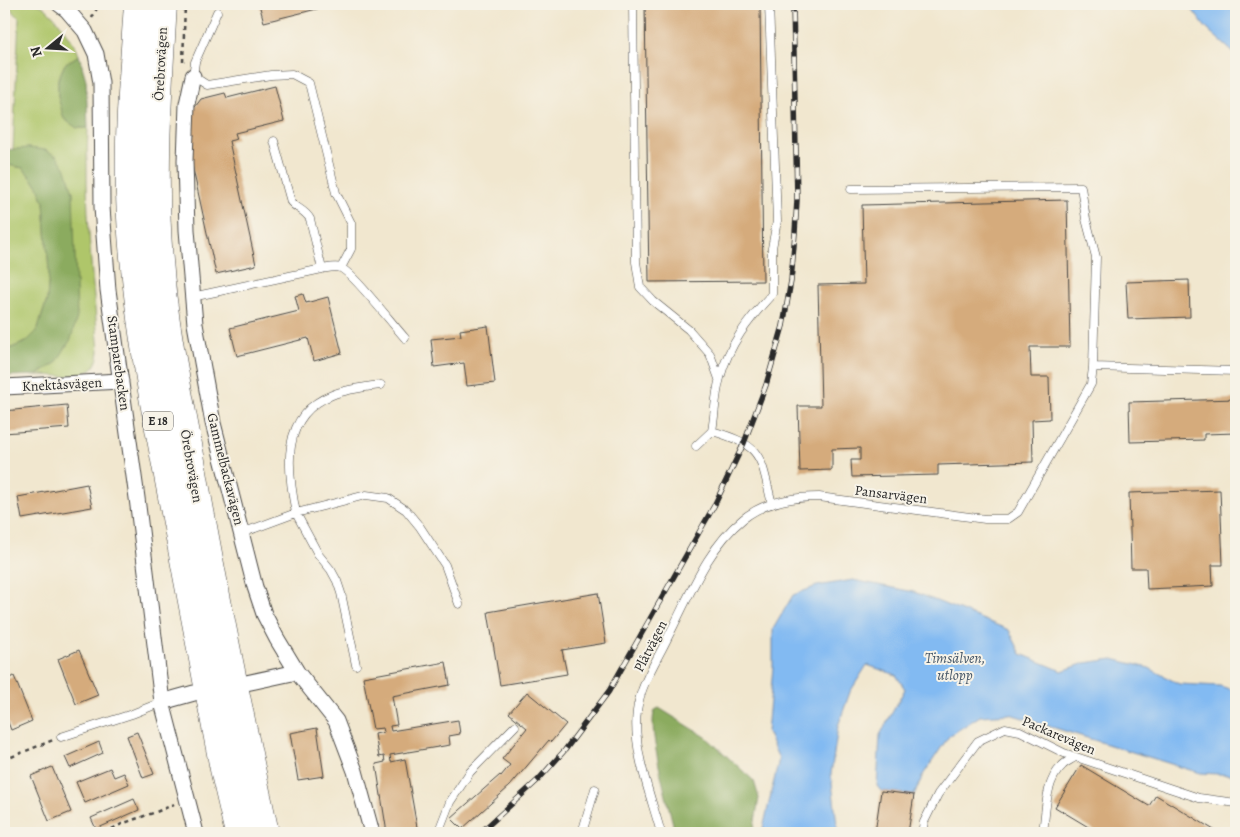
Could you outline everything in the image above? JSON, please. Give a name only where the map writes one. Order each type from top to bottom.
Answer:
[{"type":"highway","name":"Örebrovägen","points":[[138,4],[132,99],[130,192],[136,279],[156,411],[224,769],[238,833]]},
{"type":"highway","name":"Örebrovägen","points":[[163,4],[155,184],[159,263],[163,296],[206,543],[265,833]]},
{"type":"street","name":"Stamparebacken","points":[[59,4],[85,30],[96,54],[101,83],[102,207],[108,290],[162,702],[196,833]]},
{"type":"street","name":"Gammelbackavägen","points":[[193,76],[187,104],[185,161],[186,230],[192,297],[202,371],[211,414],[264,614],[276,639],[297,672],[336,721],[355,771],[372,833]]},
{"type":"street","name":"Knektåsvägen","points":[[4,387],[121,381]]},
{"type":"street","points":[[246,682],[297,672]]},
{"type":"street","points":[[162,702],[194,693]]},
{"type":"lane","points":[[633,4],[636,262],[640,287],[653,302],[689,330],[710,354],[719,379]]},
{"type":"lane","points":[[696,446],[712,431],[719,379],[730,351],[746,322],[772,294],[772,248],[777,221],[769,4]]},
{"type":"lane","points":[[217,12],[195,62],[193,76],[207,85],[271,75],[292,74],[308,83],[336,193],[352,223],[351,249],[341,268]]},
{"type":"lane","points":[[274,142],[291,202],[307,214],[310,219],[322,269]]},
{"type":"lane","points":[[851,189],[1081,187],[1086,219],[1096,257],[1093,367],[1236,371]]},
{"type":"lane","points":[[192,297],[322,269],[341,268],[405,338]]},
{"type":"lane","name":"Pansarvägen","points":[[772,504],[791,499],[819,497],[984,519],[1008,519],[1018,512],[1091,384],[1093,367]]},
{"type":"lane","points":[[356,666],[345,607],[337,581],[314,548],[296,513],[289,464],[290,440],[300,420],[312,406],[331,395],[353,389],[381,385]]},
{"type":"lane","points":[[712,431],[734,437],[757,453],[762,463],[772,504]]},
{"type":"lane","points":[[242,533],[296,513],[366,495],[388,498],[406,510],[420,527],[445,565],[459,604]]},
{"type":"lane","name":"Plåtvägen","points":[[661,833],[638,745],[637,710],[641,693],[703,570],[716,549],[744,518],[772,504]]},
{"type":"lane","points":[[61,737],[132,714],[162,702]]},
{"type":"lane","points":[[438,833],[450,802],[470,772],[514,726]]},
{"type":"lane","name":"Packarevägen","points":[[922,833],[924,822],[938,794],[978,741],[1005,728],[1020,731],[1075,757],[1199,798],[1236,803]]},
{"type":"lane","points":[[1043,833],[1048,794],[1054,778],[1061,766],[1075,757]]},
{"type":"lane","points":[[582,833],[595,788]]},
{"type":"path","points":[[185,4],[183,66],[193,76]]},
{"type":"path","points":[[4,760],[61,737]]},
{"type":"path","points":[[105,833],[117,825],[155,814],[187,797]]},
{"type":"green space","points":[[35,3],[43,7],[62,26],[79,55],[65,64],[58,79],[58,97],[77,128],[88,128],[88,211],[99,351],[97,362],[92,369],[77,375],[37,375],[46,370],[73,192],[29,148],[13,150],[19,18],[7,4]]},
{"type":"green space","points":[[79,55],[86,80],[88,128],[77,128],[64,119],[58,97],[58,79],[65,64]]},
{"type":"green space","points":[[29,148],[45,150],[57,156],[66,169],[73,192],[77,317],[71,339],[56,363],[37,375],[4,376],[4,351],[26,342],[37,331],[47,300],[49,272],[44,202],[38,186],[23,168],[4,164],[4,150]]},
{"type":"green space","points":[[4,164],[23,168],[38,186],[44,202],[49,272],[47,300],[37,331],[26,342],[4,351],[8,195],[4,195]]},
{"type":"green space","points":[[659,708],[706,737],[754,781],[759,798],[753,833],[675,833],[656,750],[653,719],[655,710]]},
{"type":"water","points":[[1188,4],[1236,4],[1236,55],[1206,28]]},
{"type":"water","name":"Timsälven, utlopp","points":[[853,580],[914,592],[1009,630],[1021,654],[1062,671],[1085,663],[1113,659],[1149,668],[1179,684],[1220,686],[1236,691],[1236,775],[1200,773],[1010,714],[980,716],[949,736],[923,775],[914,795],[881,791],[877,786],[880,735],[905,689],[896,675],[867,665],[850,692],[838,726],[831,774],[838,833],[762,833],[779,759],[767,732],[773,667],[773,629],[793,595],[817,586]]},
{"type":"building","points":[[259,4],[337,4],[264,22]]},
{"type":"building","points":[[645,4],[760,4],[763,281],[649,282]]},
{"type":"building","points":[[275,86],[284,121],[235,133],[237,139],[229,141],[256,265],[216,274],[186,137],[194,136],[189,115],[201,99],[225,93],[227,98]]},
{"type":"building","points":[[1067,200],[1070,347],[1030,347],[1031,377],[1049,377],[1050,419],[1032,420],[1033,462],[938,465],[938,475],[852,477],[851,460],[860,460],[860,448],[832,449],[832,470],[800,471],[798,406],[821,406],[818,285],[864,284],[862,205]]},
{"type":"building","points":[[1189,280],[1190,317],[1128,319],[1126,282]]},
{"type":"building","points":[[303,294],[306,303],[328,297],[342,353],[314,361],[308,338],[237,356],[230,328],[299,311],[295,296]]},
{"type":"building","points":[[488,326],[495,383],[467,386],[464,363],[434,367],[431,339],[461,336],[460,330]]},
{"type":"building","points":[[1236,399],[1236,433],[1204,434],[1204,440],[1130,442],[1129,402]]},
{"type":"building","points":[[67,405],[69,428],[4,433],[4,411]]},
{"type":"building","points":[[87,484],[92,507],[22,519],[18,497]]},
{"type":"building","points":[[1220,490],[1223,565],[1212,565],[1213,586],[1147,589],[1146,568],[1131,568],[1129,493]]},
{"type":"building","points":[[598,593],[606,643],[562,650],[567,674],[500,685],[488,612]]},
{"type":"building","points":[[79,650],[98,695],[76,704],[58,659]]},
{"type":"building","points":[[446,662],[450,685],[392,696],[397,725],[390,726],[391,731],[458,720],[460,734],[449,736],[450,745],[390,755],[391,762],[405,759],[418,833],[387,833],[376,764],[385,762],[384,756],[379,757],[375,734],[384,732],[383,728],[373,729],[363,677]]},
{"type":"building","points":[[14,676],[32,721],[11,730],[4,712],[4,680]]},
{"type":"building","points":[[527,692],[566,724],[551,742],[549,740],[510,786],[462,829],[451,818],[501,776],[510,765],[502,759],[527,728],[509,713]]},
{"type":"building","points":[[317,728],[324,776],[298,780],[290,733]]},
{"type":"building","points":[[137,732],[154,774],[143,778],[127,736]]},
{"type":"building","points":[[99,742],[103,753],[70,768],[65,757]]},
{"type":"building","points":[[1081,765],[1149,806],[1156,795],[1219,833],[1093,833],[1095,831],[1055,807]]},
{"type":"building","points":[[52,767],[71,812],[49,821],[31,776]]},
{"type":"building","points":[[110,768],[114,777],[124,773],[129,784],[85,803],[76,782]]},
{"type":"building","points":[[881,791],[914,795],[908,833],[875,833]]},
{"type":"building","points":[[134,799],[139,810],[96,829],[91,818]]},
{"type":"railway","points":[[480,833],[538,780],[565,750],[609,691],[714,506],[744,443],[766,385],[783,326],[791,281],[795,233],[797,200],[793,4]]}]
